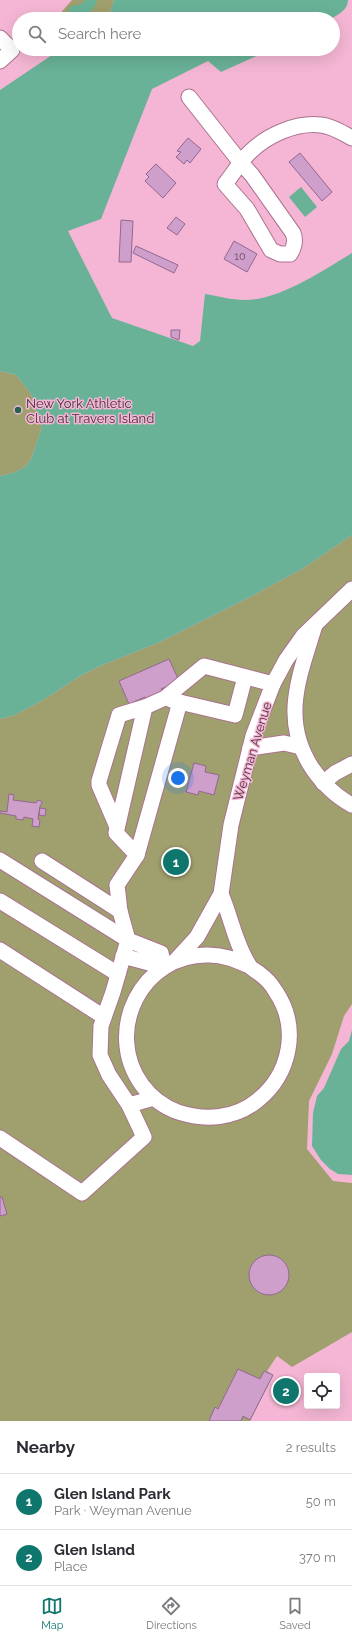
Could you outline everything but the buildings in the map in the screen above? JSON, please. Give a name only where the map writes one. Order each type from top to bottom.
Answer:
[{"type":"street","points":[[0,38],[12,50],[0,61]]},
{"type":"street","points":[[189,97],[241,164],[252,175],[293,234],[295,242],[290,254],[280,254],[271,250],[247,209],[225,184],[241,164],[249,153],[267,138],[280,132],[299,126],[321,125],[344,133],[352,138]]},
{"type":"street","name":"Weyman Avenue","points":[[221,894],[230,825],[250,748],[266,700],[273,684],[303,636],[352,589]]},
{"type":"street","points":[[316,622],[301,668],[294,701],[294,720],[301,747],[314,770],[323,783],[340,798],[352,805]]},
{"type":"street","points":[[117,827],[98,781],[119,715],[145,707],[164,698],[204,666],[273,684]]},
{"type":"street","points":[[164,698],[235,715],[245,677]]},
{"type":"street","points":[[0,1138],[82,1193],[144,1137],[129,1105],[109,1075],[100,1054],[101,1026],[128,940],[120,911],[117,885],[137,855],[180,702]]},
{"type":"street","points":[[137,855],[116,833],[145,707]]},
{"type":"street","points":[[250,748],[284,743],[301,747]]},
{"type":"street","points":[[323,783],[335,773],[352,764]]},
{"type":"street","points":[[314,770],[335,773]]},
{"type":"street","points":[[0,860],[128,940],[166,961]]},
{"type":"street","points":[[42,861],[120,911]]},
{"type":"street","points":[[123,956],[166,961],[208,955],[233,959],[250,966],[274,988],[282,1002],[288,1020],[290,1034],[289,1049],[284,1067],[275,1083],[267,1093],[254,1104],[240,1112],[223,1117],[203,1118],[189,1116],[174,1111],[154,1098],[138,1079],[130,1062],[126,1042],[126,1028],[129,1014],[139,992],[166,961],[197,937],[221,894]]},
{"type":"street","points":[[221,894],[237,941],[250,966]]},
{"type":"street","points":[[0,902],[118,974]]},
{"type":"street","points":[[0,950],[104,1017]]},
{"type":"street","points":[[129,1105],[154,1098]]},
{"type":"shaded area","points":[[72,0],[114,0],[110,12],[62,12]]},
{"type":"shaded area","points":[[86,0],[97,0],[91,12],[69,12],[69,7],[81,4]]},
{"type":"shaded area","points":[[114,0],[348,0],[348,4],[340,13],[110,12]]},
{"type":"shaded area","points":[[51,56],[256,56],[221,72],[208,61],[152,89],[101,219],[68,231],[112,318],[193,346],[200,341],[205,294],[230,299],[258,299],[286,290],[314,276],[352,253],[352,535],[302,569],[248,598],[160,642],[100,666],[80,676],[45,699],[15,715],[0,719],[0,476],[13,473],[25,467],[31,459],[42,427],[31,394],[16,375],[0,371],[0,90]]},
{"type":"shaded area","points":[[301,187],[317,207],[305,217],[289,197]]},
{"type":"shaded area","name":"New York Athletic Club at Travers Island","points":[[0,371],[16,375],[31,394],[42,427],[31,459],[25,467],[13,473],[0,476]]},
{"type":"shaded area","points":[[352,535],[352,1004],[344,1016],[332,1054],[309,1101],[307,1149],[333,1181],[352,1183],[352,1332],[292,1367],[277,1356],[267,1371],[273,1375],[250,1421],[0,1421],[0,719],[15,715],[45,699],[80,676],[100,666],[160,642],[248,598],[302,569]]},
{"type":"shaded area","points":[[352,1030],[352,1175],[338,1174],[330,1169],[321,1160],[312,1146],[313,1113],[317,1096],[324,1088],[341,1049],[349,1041]]},
{"type":"place","name":"New York Athletic Club at Travers Island","points":[[18,410]]},
{"type":"place","name":"Glen Island Park","points":[[176,862]]},
{"type":"place","name":"Glen Island","points":[[286,1391]]}]
